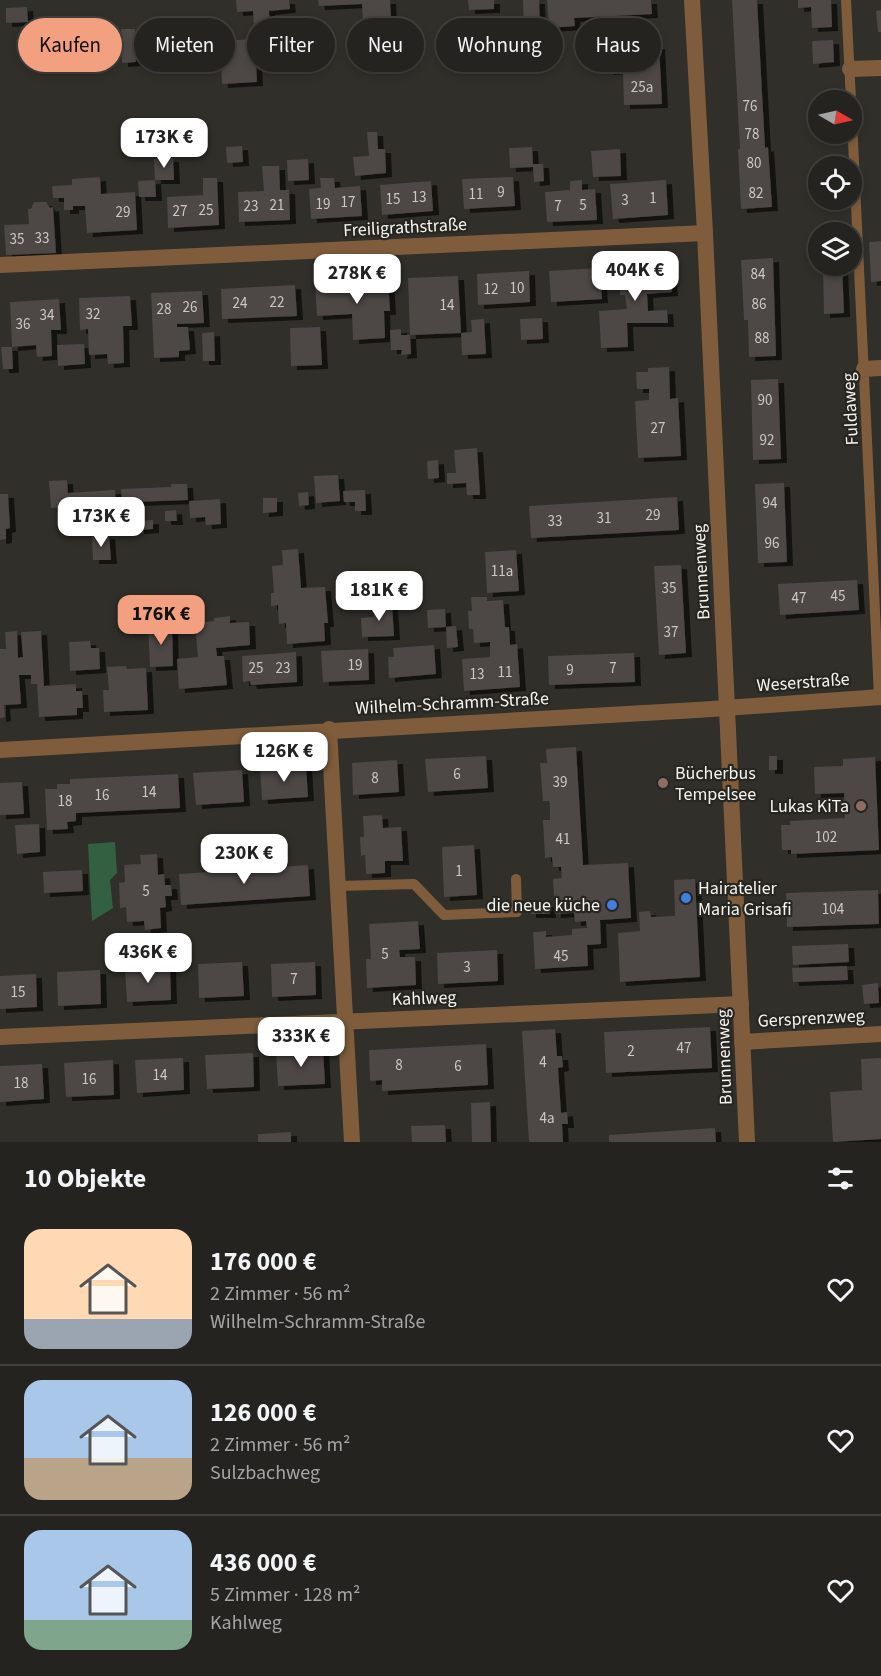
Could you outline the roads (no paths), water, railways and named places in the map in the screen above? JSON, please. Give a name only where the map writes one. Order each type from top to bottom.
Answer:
[{"type":"street","name":"Brunnenweg","points":[[692,0],[747,1142]]},
{"type":"street","points":[[850,69],[881,68]]},
{"type":"street","name":"Freiligrathstraße","points":[[0,265],[705,233]]},
{"type":"street","name":"Weserstraße","points":[[727,707],[880,697]]},
{"type":"street","name":"Wilhelm-Schramm-Straße","points":[[0,750],[727,707]]},
{"type":"street","points":[[329,729],[352,1142]]},
{"type":"street","name":"Kahlweg","points":[[0,1036],[741,1004]]},
{"type":"street","name":"Gersprenzweg","points":[[742,1042],[881,1034]]},
{"type":"lane","points":[[846,0],[851,90]]},
{"type":"lane","name":"Fuldaweg","points":[[854,144],[873,369],[880,697]]},
{"type":"lane","points":[[338,886],[414,884],[444,915],[476,914],[517,912],[516,879]]},
{"type":"place","name":"Bücherbus Tempelsee","points":[[663,783]]},
{"type":"place","name":"Lukas KiTa","points":[[861,806]]},
{"type":"place","name":"Hairatelier Maria Grisafi","points":[[686,898]]},
{"type":"place","name":"die neue küche","points":[[612,905]]}]
